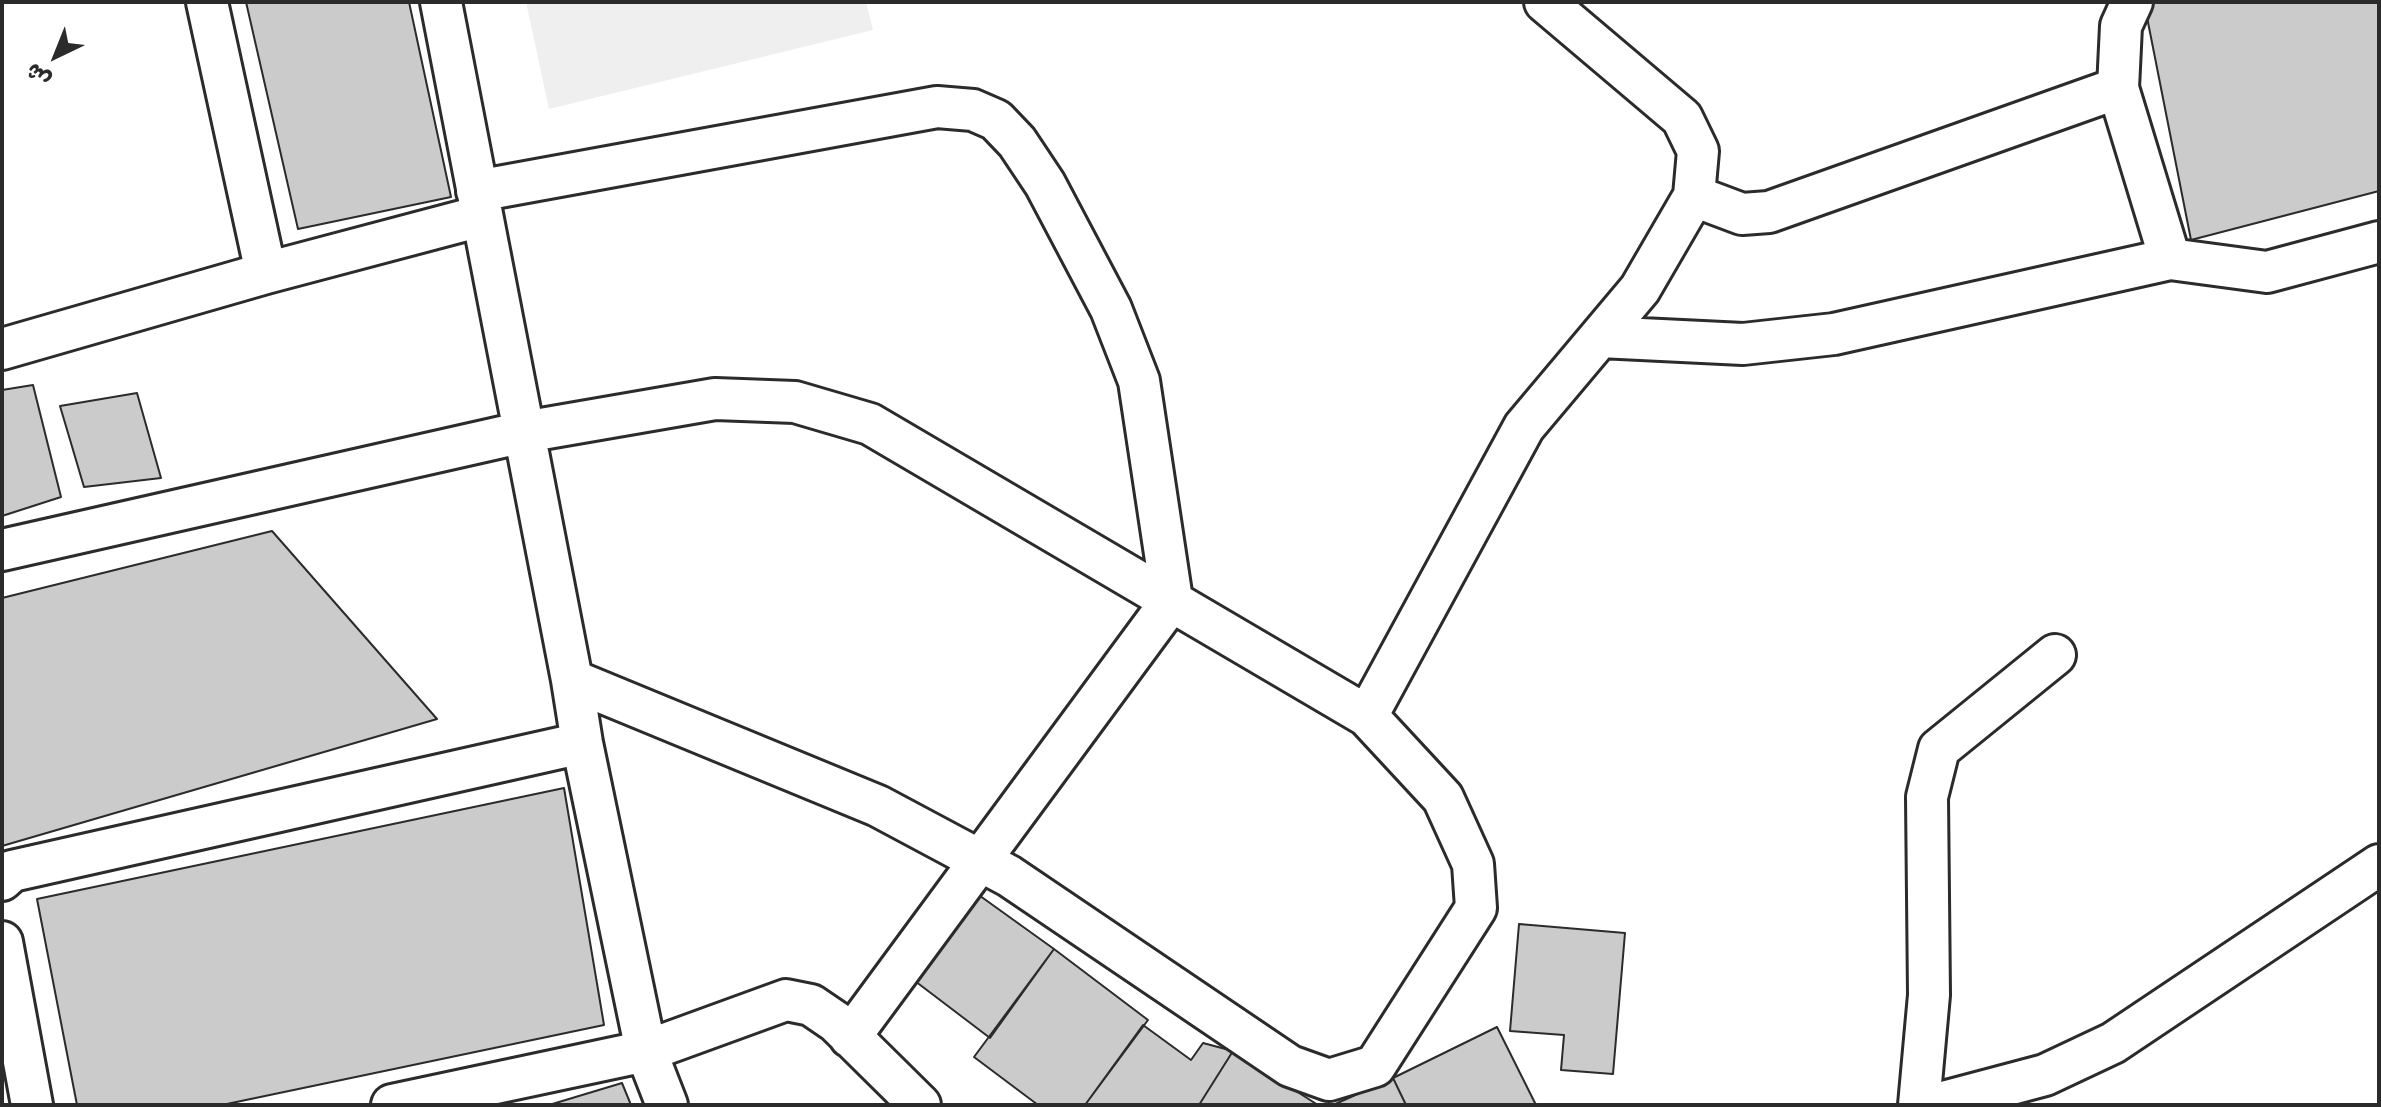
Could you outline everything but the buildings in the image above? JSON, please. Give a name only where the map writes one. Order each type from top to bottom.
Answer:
[{"type":"street","points":[[207,2],[266,273]]},
{"type":"street","points":[[441,2],[582,743],[646,1051],[667,1105]]},
{"type":"street","points":[[1367,716],[1524,427],[1640,289],[1694,196],[1698,151],[1682,118],[1545,2]]},
{"type":"street","points":[[2132,2],[2121,26],[2118,88],[2170,259]]},
{"type":"street","points":[[1694,196],[1742,214],[1769,212],[2118,88]]},
{"type":"street","points":[[2,349],[266,273],[479,204],[937,107],[973,110],[996,120],[1017,142],[1045,184],[1111,309],[1139,381],[1172,600],[850,1037]]},
{"type":"street","points":[[1600,337],[1743,344],[1834,334],[2170,259],[2267,272],[2379,242]]},
{"type":"street","points":[[2,550],[524,432],[715,399],[795,402],[870,424],[1367,716],[1443,798],[1473,864],[1476,908],[1375,1066],[1329,1080],[1290,1066],[1009,876],[878,806],[572,680]]},
{"type":"street","points":[[1919,1105],[1929,995],[1927,797],[1939,749],[2055,655]]},
{"type":"street","points":[[2,880],[12,871],[582,743]]},
{"type":"street","points":[[1932,1105],[2045,1075],[2113,1043],[2379,865]]},
{"type":"street","points":[[2,942],[32,1105]]},
{"type":"street","points":[[392,1105],[646,1051],[786,1000],[811,1005],[836,1022],[920,1105]]},
{"type":"shaded area","points":[[526,2],[866,2],[873,30],[549,109]]}]
